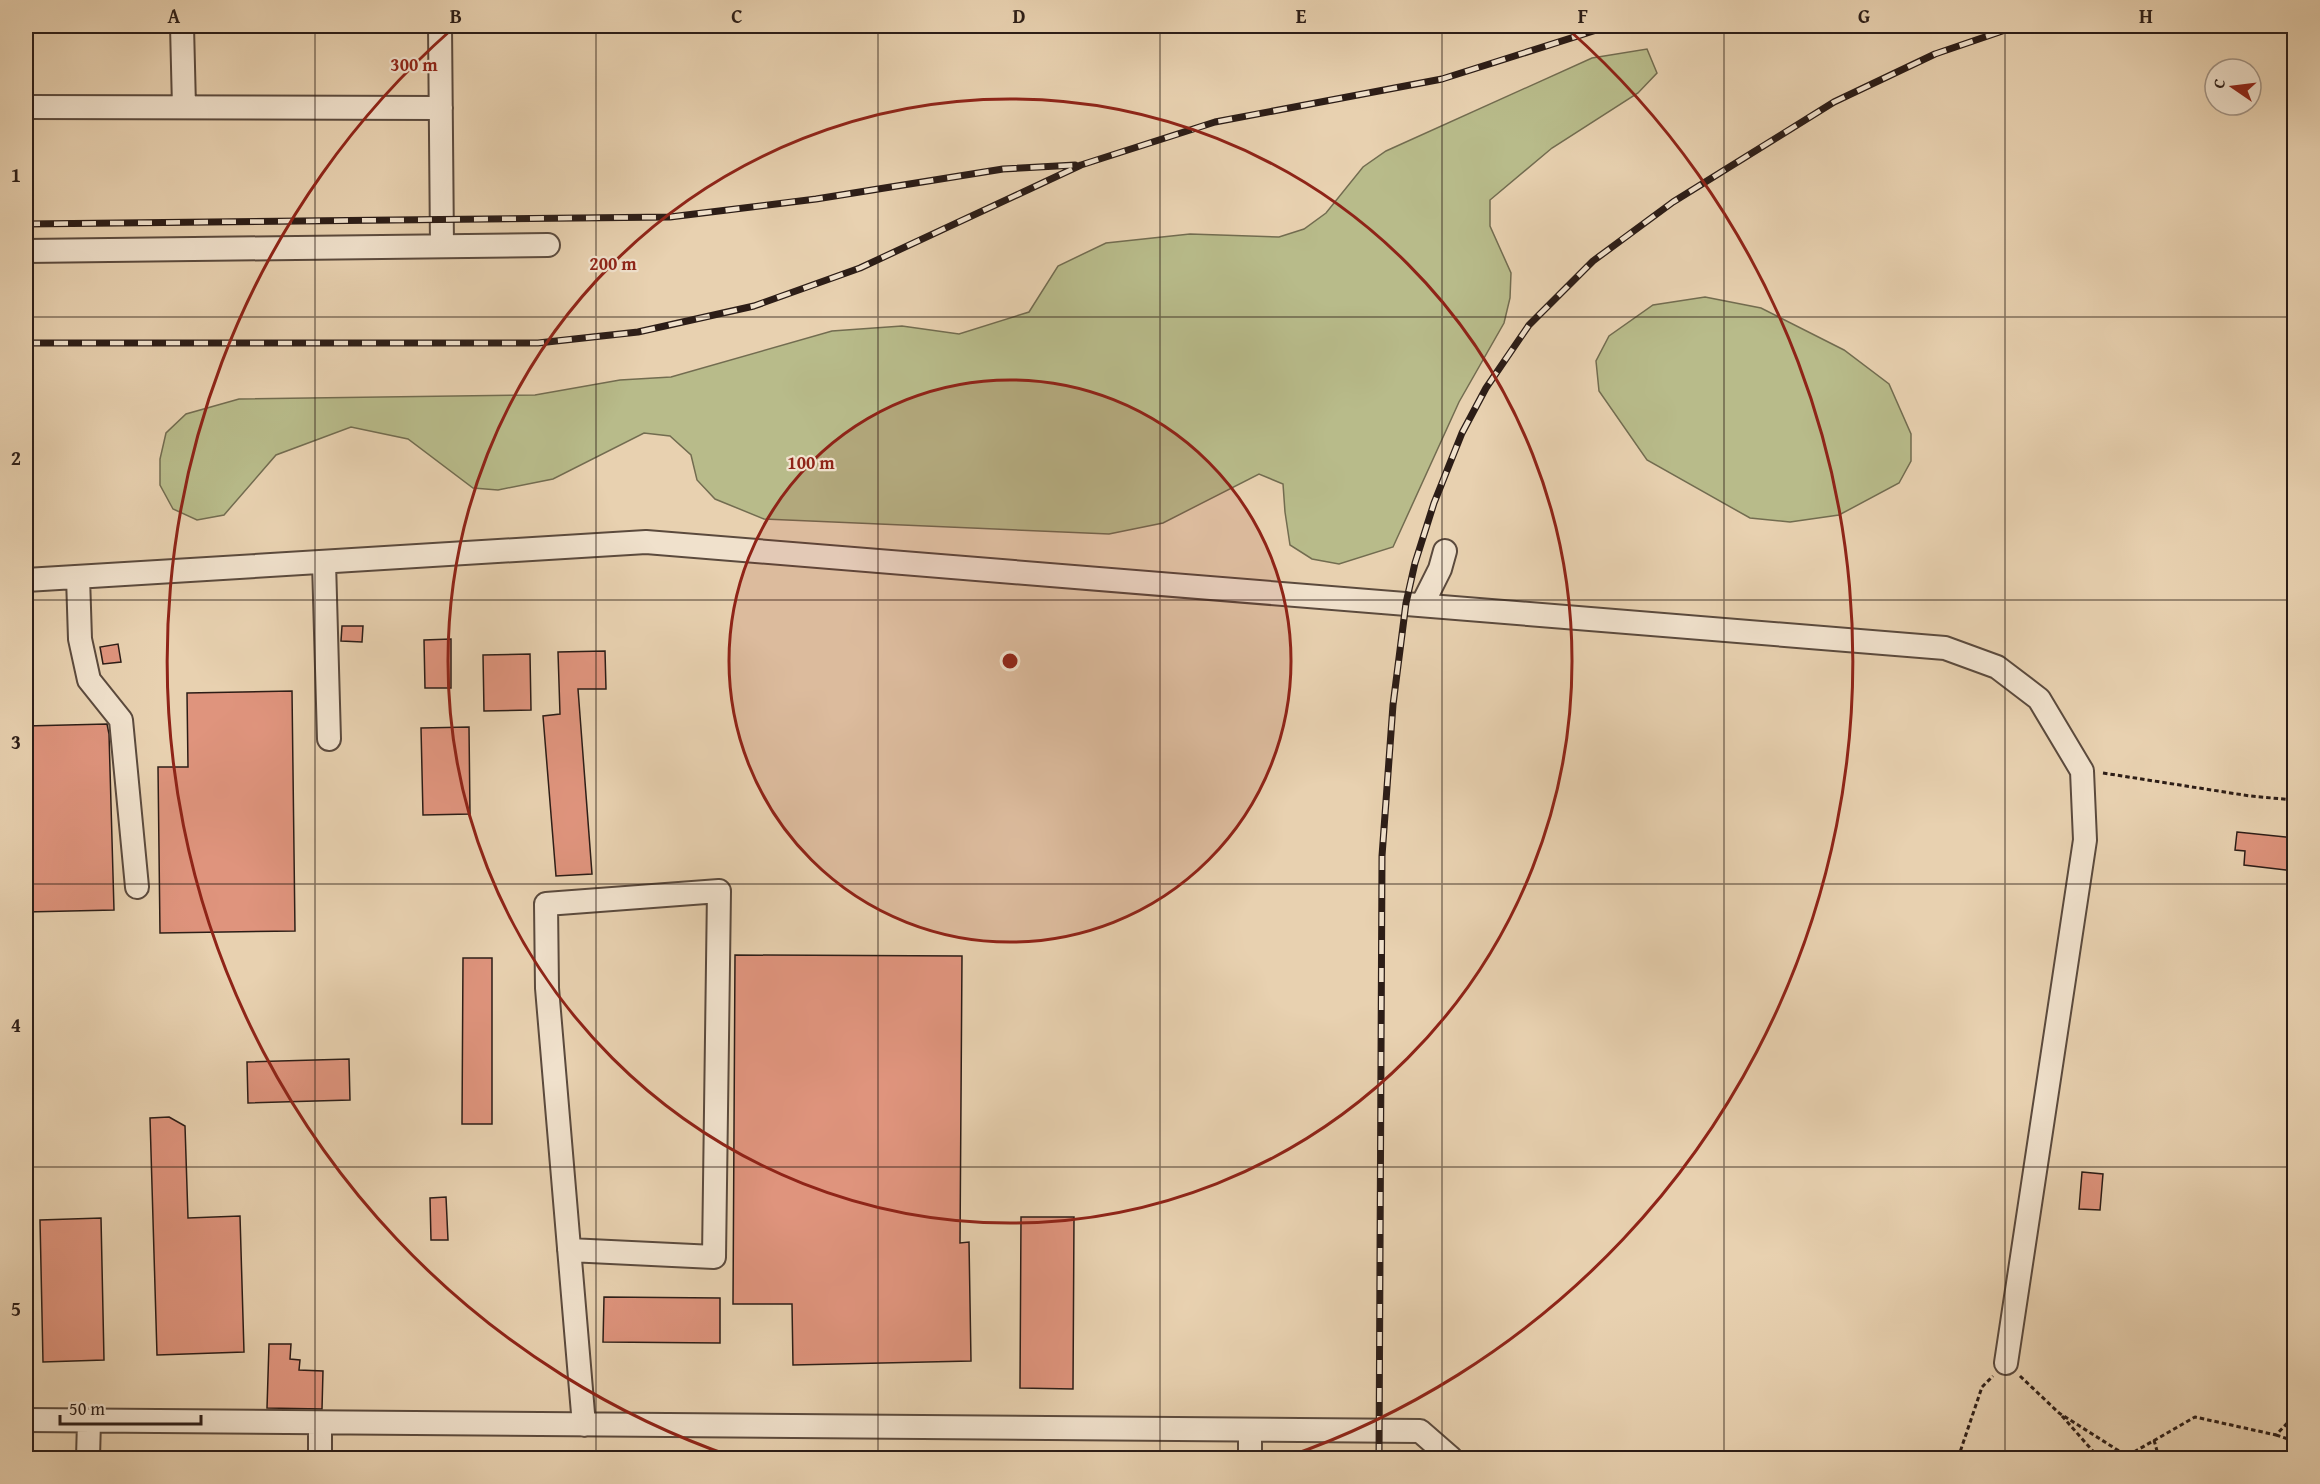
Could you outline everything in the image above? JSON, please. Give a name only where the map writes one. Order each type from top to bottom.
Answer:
[{"type":"street","points":[[182,26],[184,107]]},
{"type":"street","points":[[441,26],[442,246]]},
{"type":"street","points":[[26,107],[441,108]]},
{"type":"street","points":[[26,251],[548,245]]},
{"type":"street","points":[[26,580],[646,542],[1945,648],[1997,667],[2039,699],[2082,771],[2085,840],[2006,1363]]},
{"type":"street","points":[[1422,605],[1440,569],[1445,551]]},
{"type":"street","points":[[324,562],[329,738]]},
{"type":"street","points":[[78,577],[80,639],[89,680],[121,720],[137,887]]},
{"type":"street","points":[[569,1250],[714,1257],[719,891],[546,904],[547,988],[569,1250],[584,1425]]},
{"type":"street","points":[[26,1420],[1420,1431],[1451,1458]]},
{"type":"street","points":[[88,1421],[88,1458]]},
{"type":"street","points":[[320,1423],[320,1458]]},
{"type":"street","points":[[1250,1430],[1250,1458]]},
{"type":"path","points":[[2082,771],[2250,796],[2295,800]]},
{"type":"path","points":[[1958,1458],[1982,1387],[2006,1363],[2059,1413],[2099,1458]]},
{"type":"path","points":[[2059,1413],[2127,1456],[2195,1417],[2295,1441]]},
{"type":"path","points":[[2276,1435],[2295,1416]]},
{"type":"path","points":[[2154,1440],[2159,1458]]},
{"type":"green space","points":[[1647,49],[1657,73],[1638,93],[1552,148],[1490,200],[1490,226],[1511,273],[1510,298],[1504,323],[1459,402],[1393,547],[1339,564],[1312,559],[1290,545],[1283,484],[1259,474],[1163,523],[1109,534],[764,519],[715,499],[697,480],[691,455],[670,436],[644,433],[553,479],[498,490],[473,488],[408,439],[351,427],[276,455],[224,515],[197,520],[173,509],[160,485],[160,459],[166,433],[186,414],[239,399],[535,395],[620,380],[671,377],[832,331],[902,326],[959,334],[1029,312],[1058,266],[1106,243],[1190,234],[1279,237],[1304,229],[1326,213],[1363,167],[1386,151],[1592,58]]},
{"type":"green space","points":[[1705,297],[1761,308],[1844,350],[1889,384],[1911,434],[1911,461],[1899,483],[1839,515],[1790,522],[1750,518],[1647,460],[1599,391],[1596,361],[1609,336],[1653,305]]},
{"type":"building","points":[[342,626],[363,626],[362,642],[341,641]]},
{"type":"building","points":[[451,639],[451,688],[425,688],[424,640]]},
{"type":"building","points":[[118,644],[121,662],[103,664],[100,647]]},
{"type":"building","points":[[605,651],[606,689],[578,689],[592,874],[556,876],[543,716],[560,714],[558,652]]},
{"type":"building","points":[[530,654],[531,710],[484,711],[483,655]]},
{"type":"building","points":[[292,691],[295,931],[160,933],[158,767],[188,767],[187,693]]},
{"type":"building","points":[[107,724],[114,910],[26,912],[26,726]]},
{"type":"building","points":[[469,727],[470,814],[423,815],[421,728]]},
{"type":"building","points":[[2237,832],[2295,838],[2295,871],[2244,865],[2245,851],[2235,850]]},
{"type":"building","points":[[735,955],[962,956],[960,1243],[969,1242],[971,1361],[793,1365],[792,1304],[733,1304]]},
{"type":"building","points":[[463,958],[492,958],[492,1124],[462,1124]]},
{"type":"building","points":[[349,1059],[350,1100],[248,1103],[247,1062]]},
{"type":"building","points":[[169,1117],[185,1126],[188,1218],[240,1216],[244,1352],[157,1355],[150,1118]]},
{"type":"building","points":[[2082,1172],[2103,1174],[2100,1210],[2079,1209]]},
{"type":"building","points":[[446,1197],[448,1240],[431,1240],[430,1198]]},
{"type":"building","points":[[1021,1217],[1074,1217],[1073,1389],[1020,1388]]},
{"type":"building","points":[[101,1218],[104,1360],[43,1362],[40,1220]]},
{"type":"building","points":[[604,1297],[720,1298],[720,1343],[603,1342]]},
{"type":"building","points":[[269,1344],[291,1344],[290,1359],[300,1360],[299,1370],[323,1371],[322,1409],[267,1408]]},
{"type":"railway","points":[[26,343],[538,343],[638,332],[754,306],[860,268],[1081,165],[1215,122],[1442,79],[1609,26]]},
{"type":"railway","points":[[1379,1458],[1382,856],[1393,705],[1406,603],[1415,563],[1434,503],[1462,433],[1486,388],[1529,325],[1593,261],[1673,202],[1834,102],[1935,54],[2017,26]]},
{"type":"railway","points":[[26,224],[670,217],[816,199],[1003,169],[1075,165]]}]
